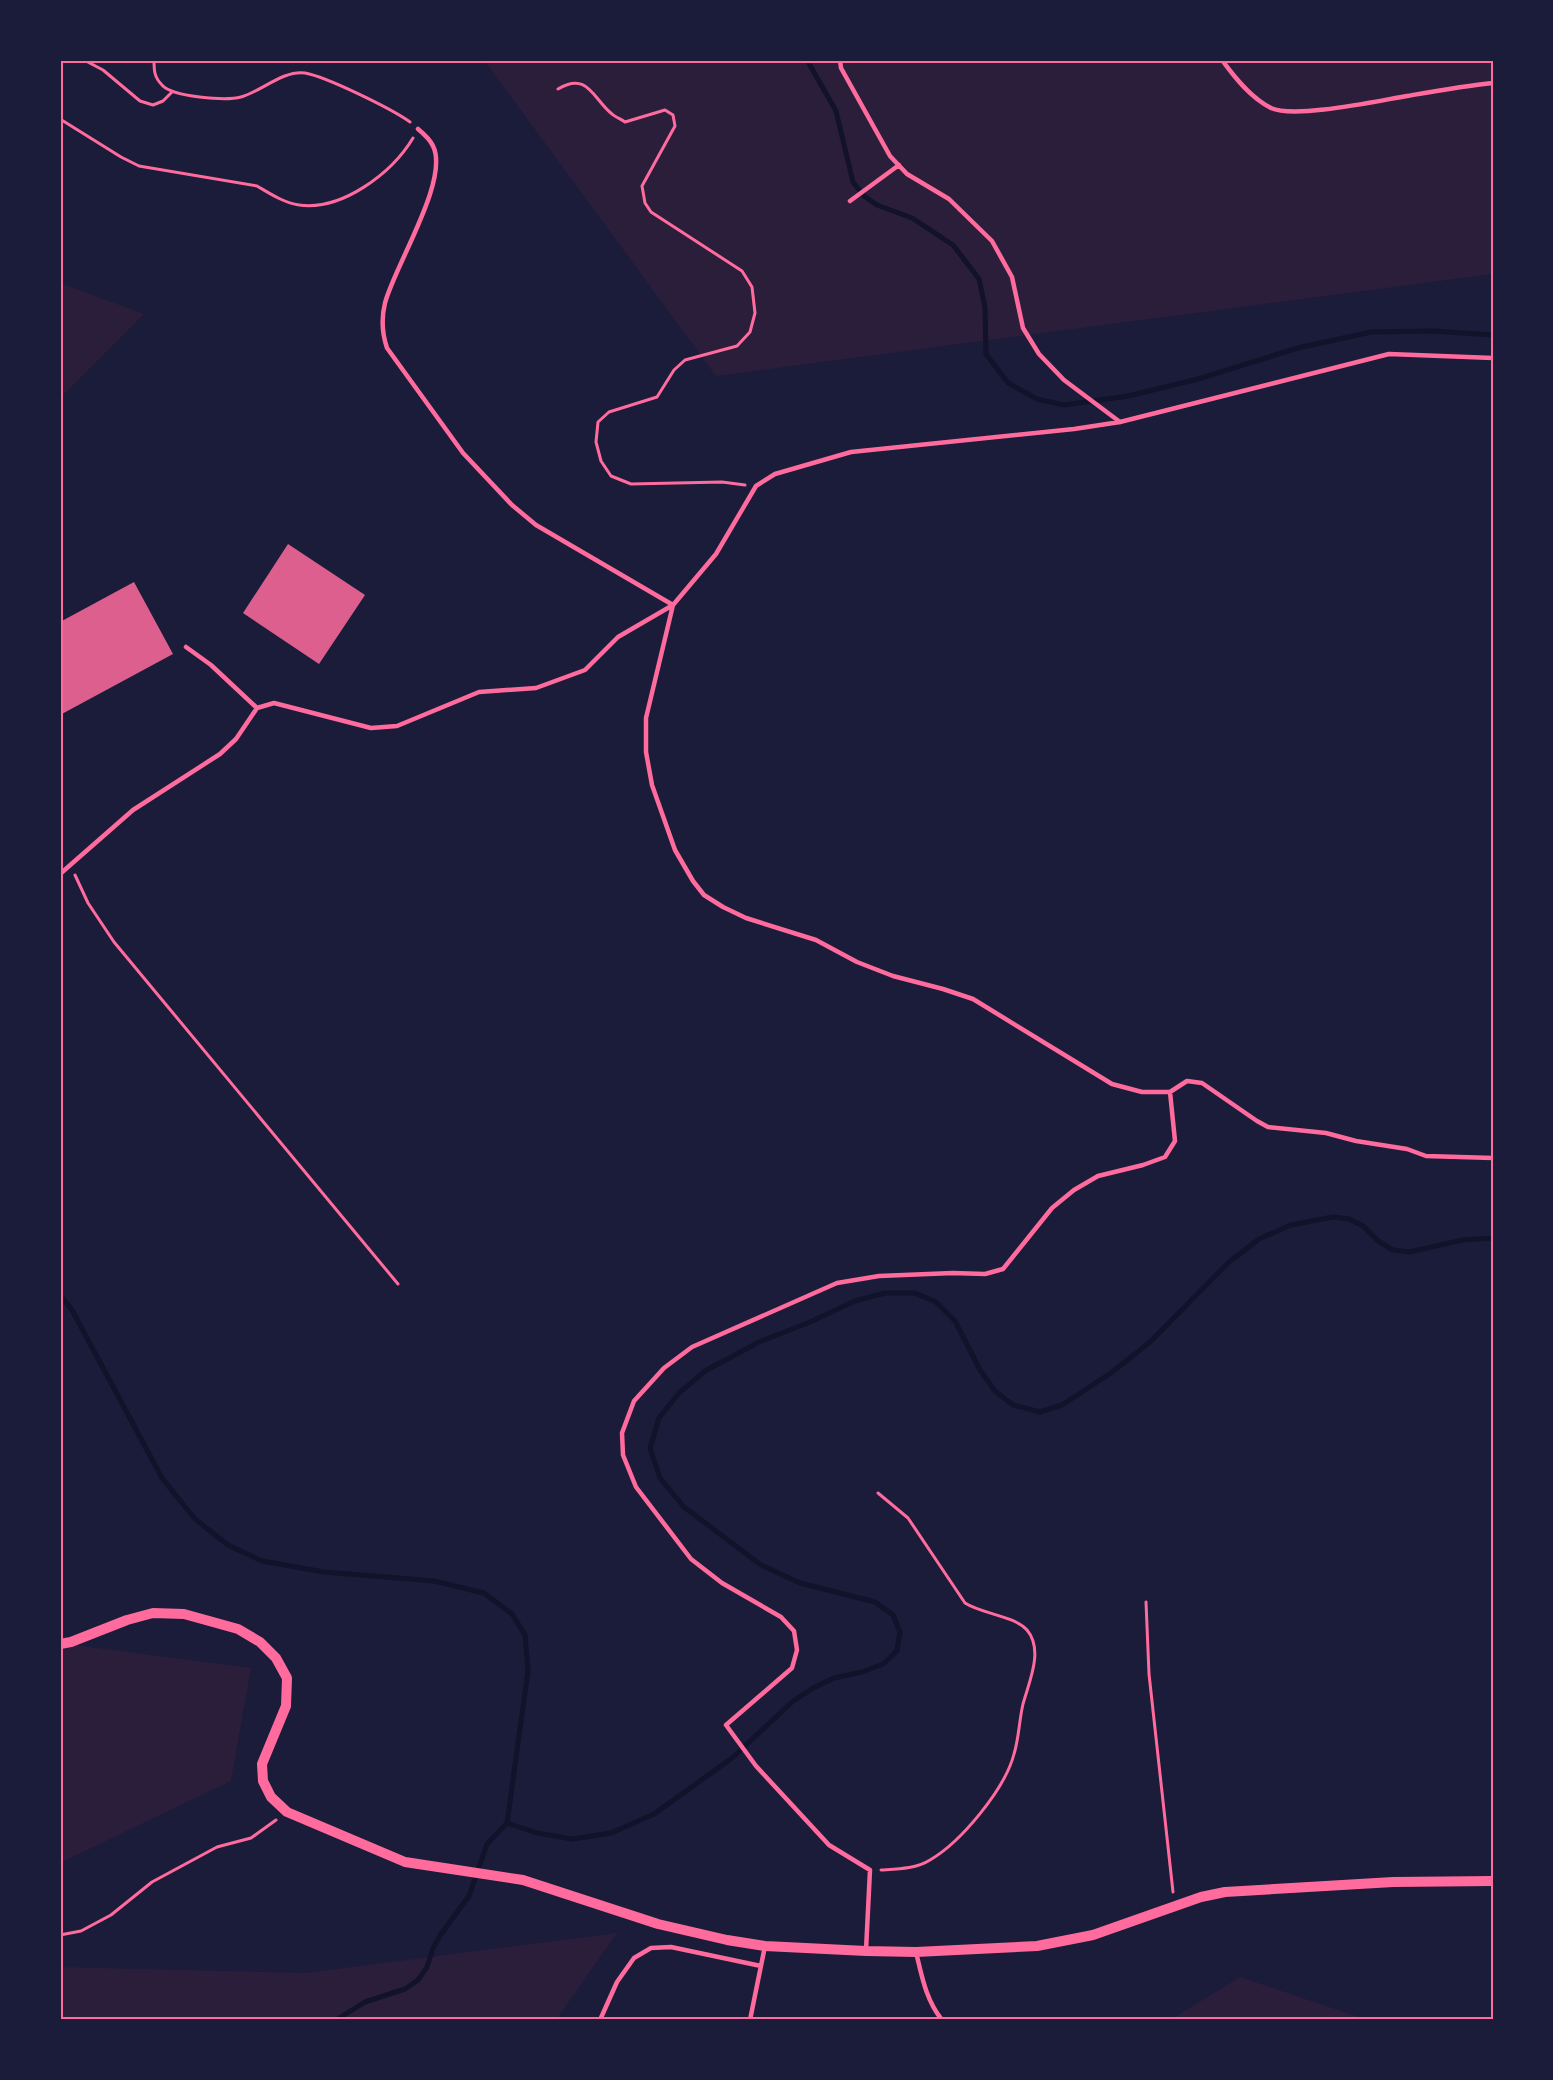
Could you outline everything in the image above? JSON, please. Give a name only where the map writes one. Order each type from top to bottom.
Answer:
[{"type":"street","points":[[60,1644],[153,1613],[184,1614],[238,1629],[260,1642],[276,1658],[287,1678],[286,1706],[262,1764],[262,1772],[263,1781],[271,1797],[287,1812],[405,1862],[523,1880],[658,1924],[765,1946],[916,1952],[1037,1946],[1093,1935],[1175,1905],[1225,1892],[1393,1882],[1493,1881]]},
{"type":"lane","points":[[840,60],[841,68],[867,118],[890,156],[908,174],[949,199],[992,241],[1012,277],[1023,328],[1039,354],[1064,380],[1120,422]]},
{"type":"lane","points":[[1222,60],[1247,91],[1271,108],[1291,112],[1348,106],[1493,83]]},
{"type":"lane","points":[[418,129],[425,134],[435,148],[436,170],[426,211],[404,254],[385,303],[381,330],[387,348],[462,453],[512,505],[536,525],[673,605]]},
{"type":"lane","points":[[850,201],[899,165]]},
{"type":"lane","points":[[60,874],[133,810],[220,754],[236,739],[257,708],[274,703],[371,728],[397,726],[479,692],[536,688],[585,670],[618,637],[673,605],[716,554],[756,486],[775,474],[851,452],[1074,429],[1120,422],[1389,354],[1493,358]]},
{"type":"lane","points":[[673,605],[646,718],[646,752],[652,785],[675,850],[704,895],[746,918],[816,940],[857,962],[973,999],[1112,1084],[1142,1092],[1170,1092],[1187,1081],[1202,1083],[1268,1127],[1326,1133],[1356,1141],[1407,1149],[1426,1156],[1493,1158]]},
{"type":"lane","points":[[186,647],[211,665],[257,708]]},
{"type":"lane","points":[[866,1951],[870,1870],[829,1845],[756,1766],[726,1725],[792,1668],[796,1650],[794,1631],[781,1617],[722,1583],[691,1558],[636,1487],[623,1455],[622,1433],[634,1401],[664,1368],[692,1347],[837,1284],[879,1276],[985,1274],[1003,1269],[1053,1208],[1074,1190],[1098,1176],[1143,1165],[1164,1157],[1174,1141],[1170,1092]]},
{"type":"lane","points":[[750,2020],[765,1946]]},
{"type":"lane","points":[[600,2020],[623,1974],[634,1958],[651,1948],[671,1947],[761,1966]]},
{"type":"lane","points":[[916,1952],[925,1990],[932,2008],[942,2020]]},
{"type":"path","points":[[84,60],[103,70],[140,101],[153,105],[163,101],[172,92]]},
{"type":"path","points":[[60,119],[139,166],[257,186],[297,205],[317,205],[352,195],[383,172],[407,148],[418,129],[405,118],[335,83],[304,73],[288,75],[243,97],[226,100],[172,92],[163,87],[154,75],[154,60]]},
{"type":"path","points":[[558,89],[566,84],[577,83],[587,86],[612,114],[625,122],[665,110],[673,115],[675,126],[642,186],[645,203],[651,212],[742,271],[752,287],[755,313],[750,332],[737,346],[685,360],[674,370],[657,398],[609,412],[598,422],[596,442],[601,461],[611,476],[631,484],[722,482],[756,486]]},
{"type":"path","points":[[70,865],[88,903],[114,942],[398,1284]]},
{"type":"path","points":[[870,1870],[903,1869],[929,1861],[961,1836],[995,1793],[1014,1756],[1035,1656],[1034,1642],[1026,1628],[1012,1620],[976,1610],[965,1603],[908,1518],[878,1493]]},
{"type":"path","points":[[1146,1602],[1149,1674],[1175,1905]]},
{"type":"path","points":[[60,1935],[81,1930],[111,1915],[152,1882],[217,1847],[251,1838],[287,1812]]},
{"type":"shaded area","points":[[484,60],[1493,60],[1493,274],[716,376]]},
{"type":"shaded area","points":[[60,283],[144,314],[60,398]]},
{"type":"shaded area","points":[[60,1643],[251,1668],[231,1781],[60,1863]]},
{"type":"shaded area","points":[[617,1933],[556,2020],[60,2020],[60,1967],[305,1973]]},
{"type":"shaded area","points":[[1240,1977],[1368,2020],[1170,2020]]},
{"type":"building","points":[[288,544],[365,595],[319,664],[243,613]]},
{"type":"building","points":[[134,582],[173,654],[60,715],[60,622]]},
{"type":"waterway","points":[[807,60],[836,111],[853,182],[864,196],[877,205],[912,218],[953,245],[979,279],[985,307],[986,354],[1008,383],[1037,399],[1064,405],[1128,396],[1198,379],[1298,348],[1371,332],[1433,331],[1493,335]]},
{"type":"waterway","points":[[60,1295],[72,1310],[162,1478],[195,1519],[228,1545],[262,1561],[324,1572],[434,1581],[484,1593],[512,1614],[525,1635],[528,1671],[507,1823],[537,1833],[572,1839],[611,1833],[654,1814],[732,1758],[792,1702],[834,1678],[862,1672],[883,1664],[897,1651],[900,1632],[893,1615],[875,1602],[800,1583],[761,1565],[684,1507],[660,1478],[650,1448],[659,1418],[679,1393],[705,1371],[759,1342],[855,1301],[885,1293],[915,1293],[936,1302],[955,1321],[980,1370],[995,1391],[1013,1405],[1040,1412],[1062,1405],[1111,1373],[1150,1342],[1229,1262],[1259,1239],[1291,1225],[1333,1217],[1349,1219],[1363,1226],[1378,1241],[1393,1250],[1409,1252],[1463,1240],[1493,1238]]},
{"type":"waterway","points":[[336,2020],[365,2002],[405,1989],[418,1980],[427,1967],[433,1948],[441,1934],[469,1896],[487,1844],[507,1823]]}]
